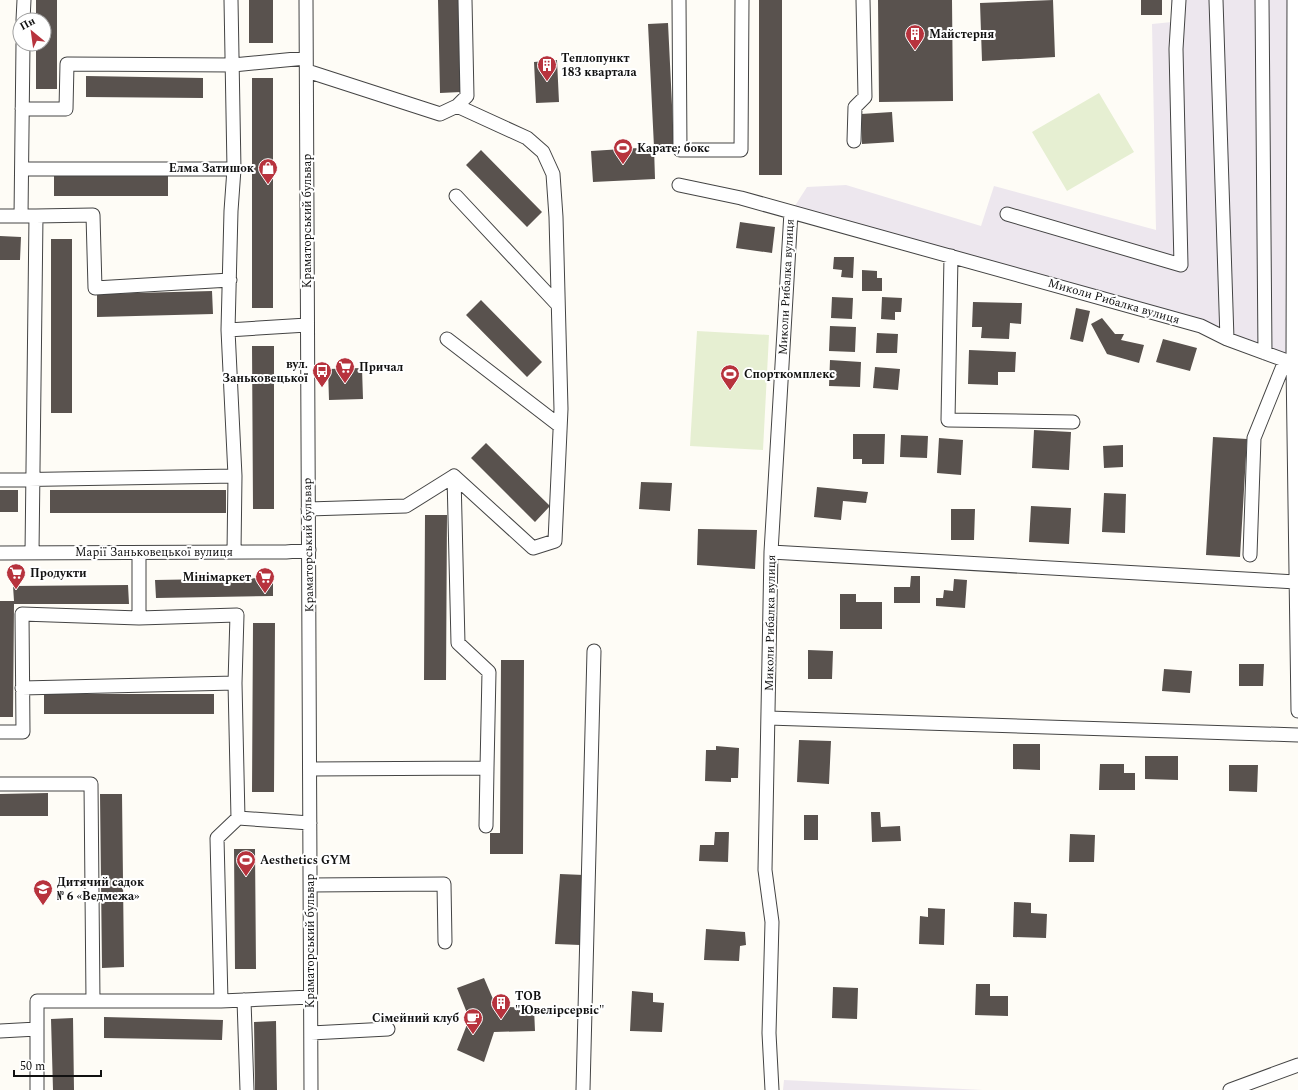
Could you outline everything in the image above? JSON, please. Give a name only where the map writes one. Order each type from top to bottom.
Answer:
[{"type":"street","points":[[23,12],[24,0]]},
{"type":"street","points":[[230,0],[233,65],[234,169],[230,211],[228,330],[235,476],[234,552]]},
{"type":"street","name":"Краматорський бульвар","points":[[306,0],[311,1090]]},
{"type":"street","points":[[22,108],[66,109],[67,64],[306,64],[440,114],[457,106],[467,96],[465,0]]},
{"type":"street","points":[[679,0],[680,150],[741,150],[742,0]]},
{"type":"street","points":[[854,141],[855,107],[865,97],[864,0]]},
{"type":"street","points":[[1007,214],[1181,265],[1176,49],[1179,0]]},
{"type":"street","points":[[1216,0],[1227,339]]},
{"type":"street","points":[[1262,0],[1265,353]]},
{"type":"street","points":[[1294,0],[1296,69],[1294,366],[1298,711]]},
{"type":"street","points":[[21,216],[23,52]]},
{"type":"street","points":[[454,476],[533,548],[555,541],[560,426],[556,217],[553,174],[543,152],[526,138],[457,106]]},
{"type":"street","points":[[22,169],[234,169]]},
{"type":"street","name":"Миколи Рибалка вулиця","points":[[679,185],[741,198],[1201,326],[1227,339],[1265,353],[1294,366]]},
{"type":"street","points":[[456,196],[557,304]]},
{"type":"street","name":"Миколи Рибалка вулиця","points":[[772,1090],[769,1033],[772,922],[765,870],[771,552],[791,212]]},
{"type":"street","points":[[0,216],[93,215],[95,288],[230,280]]},
{"type":"street","points":[[32,553],[36,216]]},
{"type":"street","points":[[952,256],[948,420],[1073,422]]},
{"type":"street","points":[[228,330],[307,325]]},
{"type":"street","points":[[447,339],[560,426]]},
{"type":"street","points":[[1250,555],[1254,438],[1294,366]]},
{"type":"street","points":[[0,480],[235,476]]},
{"type":"street","points":[[308,509],[406,506],[454,476]]},
{"type":"street","points":[[454,476],[458,643],[489,672],[486,826]]},
{"type":"street","name":"Марії Заньковецької вулиця","points":[[0,553],[286,552],[309,550]]},
{"type":"street","points":[[771,552],[1296,582]]},
{"type":"street","points":[[139,553],[139,618]]},
{"type":"street","points":[[0,732],[23,732],[22,614],[139,618],[237,615],[235,683],[238,818]]},
{"type":"street","points":[[583,1090],[594,652]]},
{"type":"street","points":[[22,688],[235,683]]},
{"type":"street","points":[[768,718],[1298,735]]},
{"type":"street","points":[[310,769],[487,768]]},
{"type":"street","points":[[0,784],[91,784],[93,1001]]},
{"type":"street","points":[[221,1001],[217,838],[238,818],[310,823]]},
{"type":"street","points":[[310,885],[444,884],[445,942]]},
{"type":"street","points":[[37,1090],[37,1001],[221,1001],[311,997]]},
{"type":"street","points":[[244,1000],[246,1090]]},
{"type":"street","points":[[0,1031],[37,1029]]},
{"type":"street","points":[[311,1033],[388,1029]]},
{"type":"street","points":[[1230,1090],[1298,1066]]},
{"type":"shaded area","points":[[1171,0],[1294,0],[1293,364],[1227,339],[791,212],[807,187],[846,185],[981,226],[994,186],[1156,230],[1152,24],[1172,22]]},
{"type":"shaded area","points":[[784,1080],[983,1090],[783,1090]]},
{"type":"green space","points":[[1099,93],[1134,152],[1067,191],[1032,132]]},
{"type":"green space","name":"Спорткомплекс","points":[[697,331],[769,335],[763,450],[690,446]]},
{"type":"building","points":[[36,0],[57,0],[57,89],[36,89],[36,52],[52,52],[52,12],[36,12]]},
{"type":"building","points":[[249,0],[273,0],[273,43],[249,43]]},
{"type":"building","points":[[438,0],[459,0],[461,92],[440,93]]},
{"type":"building","points":[[759,0],[782,0],[782,175],[759,175]]},
{"type":"building","name":"Майстерня","points":[[878,0],[952,0],[953,101],[879,102]]},
{"type":"building","points":[[1053,0],[1055,57],[982,61],[980,3]]},
{"type":"building","points":[[1141,0],[1162,0],[1162,15],[1141,15]]},
{"type":"building","points":[[668,23],[674,146],[654,147],[648,24]]},
{"type":"building","name":"Теплопункт 183 квартала","points":[[557,60],[559,102],[536,103],[534,62]]},
{"type":"building","points":[[86,76],[203,78],[203,98],[86,97]]},
{"type":"building","points":[[252,78],[273,78],[273,308],[252,308]]},
{"type":"building","points":[[892,112],[894,142],[862,144],[861,114]]},
{"type":"building","name":"Карате; бокс","points":[[654,147],[655,179],[593,182],[591,151]]},
{"type":"building","points":[[481,150],[542,212],[527,227],[466,165]]},
{"type":"building","points":[[168,174],[168,196],[54,196],[54,175]]},
{"type":"building","points":[[740,222],[775,227],[772,253],[736,248]]},
{"type":"building","points":[[0,236],[21,237],[20,260],[0,260]]},
{"type":"building","points":[[51,239],[72,239],[72,413],[51,413]]},
{"type":"building","points":[[834,257],[854,257],[853,278],[841,277],[842,270],[833,269]]},
{"type":"building","points":[[862,270],[877,271],[877,278],[882,278],[882,291],[862,291]]},
{"type":"building","points":[[212,291],[213,314],[97,317],[97,294]]},
{"type":"building","points":[[832,297],[853,298],[852,319],[831,318]]},
{"type":"building","points":[[882,297],[902,298],[901,312],[895,312],[895,320],[881,319]]},
{"type":"building","points":[[481,300],[542,362],[527,377],[466,315]]},
{"type":"building","points":[[973,302],[1022,303],[1021,324],[1010,323],[1009,339],[981,338],[982,327],[972,327]]},
{"type":"building","points":[[1076,308],[1090,311],[1083,342],[1070,339]]},
{"type":"building","points":[[1102,318],[1115,334],[1124,334],[1121,340],[1144,345],[1139,363],[1107,354],[1091,324]]},
{"type":"building","points":[[830,326],[856,327],[855,352],[829,351]]},
{"type":"building","points":[[877,333],[898,334],[897,353],[876,353]]},
{"type":"building","points":[[1163,339],[1197,348],[1190,371],[1156,362]]},
{"type":"building","points":[[252,346],[274,346],[274,509],[253,509]]},
{"type":"building","points":[[969,350],[1016,352],[1015,372],[998,372],[998,385],[968,384]]},
{"type":"building","points":[[830,360],[861,362],[860,387],[829,386]]},
{"type":"building","points":[[875,367],[900,369],[898,390],[873,388]]},
{"type":"building","name":"Причал","points":[[362,368],[363,399],[329,400],[328,369]]},
{"type":"building","points":[[1034,430],[1071,432],[1069,470],[1032,468]]},
{"type":"building","points":[[853,434],[885,434],[884,464],[862,464],[862,459],[853,459]]},
{"type":"building","points":[[901,435],[928,436],[927,458],[900,457]]},
{"type":"building","points":[[1213,437],[1247,439],[1240,557],[1206,555]]},
{"type":"building","points":[[939,438],[963,440],[961,475],[937,473]]},
{"type":"building","points":[[486,443],[550,506],[535,522],[471,458]]},
{"type":"building","points":[[1123,445],[1123,467],[1104,468],[1103,446]]},
{"type":"building","points":[[641,482],[672,483],[670,511],[639,509]]},
{"type":"building","points":[[817,487],[868,492],[866,503],[843,501],[841,520],[814,517]]},
{"type":"building","points":[[0,490],[18,490],[18,512],[0,512]]},
{"type":"building","points":[[50,490],[226,490],[226,513],[50,513]]},
{"type":"building","points":[[1104,493],[1126,494],[1125,533],[1102,532]]},
{"type":"building","points":[[1031,506],[1071,508],[1069,544],[1029,542]]},
{"type":"building","points":[[951,509],[975,509],[974,540],[951,540]]},
{"type":"building","points":[[425,515],[447,515],[446,680],[424,680]]},
{"type":"building","points":[[698,529],[757,530],[755,569],[697,565]]},
{"type":"building","points":[[911,576],[920,576],[920,603],[894,603],[894,587],[910,587]]},
{"type":"building","points":[[273,578],[273,596],[156,598],[155,580]]},
{"type":"building","points":[[954,579],[967,580],[965,608],[936,606],[936,598],[943,598],[944,590],[953,591]]},
{"type":"building","points":[[128,585],[129,604],[14,604],[13,717],[0,717],[0,601],[14,601],[13,586]]},
{"type":"building","points":[[840,594],[856,594],[856,602],[882,602],[882,629],[840,629]]},
{"type":"building","points":[[253,623],[275,623],[274,792],[252,792]]},
{"type":"building","points":[[808,650],[833,651],[832,679],[808,679]]},
{"type":"building","points":[[501,660],[524,660],[523,854],[490,854],[490,833],[500,833]]},
{"type":"building","points":[[1239,664],[1264,664],[1263,686],[1239,686]]},
{"type":"building","points":[[1164,669],[1192,671],[1190,693],[1162,691]]},
{"type":"building","points":[[44,694],[214,694],[214,714],[44,714]]},
{"type":"building","points":[[799,740],[831,741],[829,784],[797,782]]},
{"type":"building","points":[[1013,744],[1040,744],[1040,770],[1013,769]]},
{"type":"building","points":[[716,746],[739,748],[738,778],[731,778],[731,782],[705,781],[706,750],[716,750]]},
{"type":"building","points":[[1145,756],[1178,756],[1178,780],[1145,779]]},
{"type":"building","points":[[1100,764],[1124,764],[1124,773],[1135,773],[1135,790],[1099,790]]},
{"type":"building","points":[[1229,765],[1258,765],[1257,792],[1229,791]]},
{"type":"building","points":[[48,793],[48,816],[0,816],[0,794]]},
{"type":"building","points":[[100,794],[122,794],[124,967],[102,968]]},
{"type":"building","points":[[871,812],[880,812],[881,827],[900,826],[901,841],[872,842]]},
{"type":"building","points":[[804,815],[818,815],[818,840],[804,840]]},
{"type":"building","points":[[715,832],[729,832],[728,862],[699,861],[700,845],[714,845]]},
{"type":"building","points":[[1070,834],[1095,835],[1094,862],[1069,862]]},
{"type":"building","points":[[234,849],[255,849],[256,969],[235,969]]},
{"type":"building","points":[[560,874],[584,875],[580,945],[555,944]]},
{"type":"building","points":[[1014,902],[1031,903],[1031,913],[1047,914],[1046,938],[1013,937]]},
{"type":"building","points":[[928,908],[945,909],[944,945],[919,944],[920,916],[928,917]]},
{"type":"building","points":[[706,929],[745,932],[746,945],[740,946],[739,961],[704,960]]},
{"type":"building","name":"ТОВ \"Ювелірсервіс\"","points":[[484,978],[493,999],[505,999],[505,1007],[534,1008],[535,1031],[494,1032],[484,1062],[457,1050],[466,1027],[467,1013],[457,988]]},
{"type":"building","points":[[976,984],[990,984],[990,996],[1008,996],[1008,1016],[975,1015]]},
{"type":"building","points":[[833,987],[858,988],[857,1019],[832,1018]]},
{"type":"building","points":[[632,991],[653,993],[653,1002],[664,1003],[662,1032],[630,1031]]},
{"type":"building","points":[[104,1017],[223,1020],[222,1040],[104,1038]]},
{"type":"building","points":[[73,1018],[74,1090],[53,1090],[51,1019]]},
{"type":"building","points":[[276,1021],[277,1090],[255,1090],[254,1022]]},
{"type":"place","name":"Майстерня","points":[[915,51]]},
{"type":"place","name":"Теплопункт 183 квартала","points":[[547,82]]},
{"type":"place","name":"Карате; бокс","points":[[623,165]]},
{"type":"place","name":"Елма Затишок","points":[[268,185]]},
{"type":"place","name":"Причал","points":[[345,384]]},
{"type":"place","name":"вул. Заньковецької","points":[[322,388]]},
{"type":"place","name":"Спорткомплекс","points":[[730,391]]},
{"type":"place","name":"Продукти","points":[[16,590]]},
{"type":"place","name":"Мінімаркет","points":[[265,594]]},
{"type":"place","name":"Aesthetics GYM","points":[[246,877]]},
{"type":"place","name":"Дитячий садок № 6 «Ведмежа»","points":[[43,906]]},
{"type":"place","name":"ТОВ \"Ювелірсервіс\"","points":[[501,1020]]},
{"type":"place","name":"Сімейний клуб","points":[[473,1035]]}]
